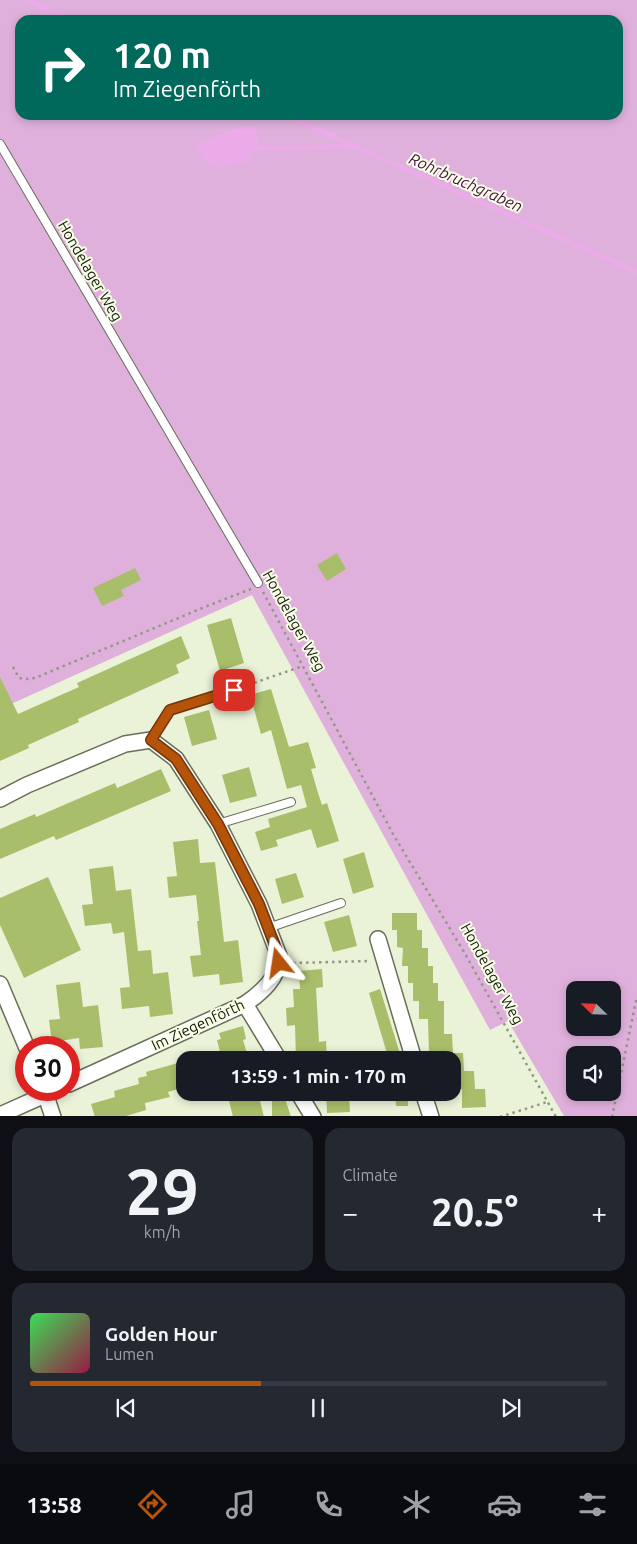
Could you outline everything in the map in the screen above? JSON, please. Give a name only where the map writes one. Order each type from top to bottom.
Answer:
[{"type":"street","points":[[0,799],[27,785],[125,744],[151,740],[176,759],[218,824],[259,904],[279,956],[279,963]]},
{"type":"street","points":[[378,939],[411,1051]]},
{"type":"street","name":"Im Ziegenförth","points":[[80,1079],[245,1004],[268,983],[279,963]]},
{"type":"street","points":[[0,984],[21,1036]]},
{"type":"street","points":[[245,1004],[274,1051]]},
{"type":"street","points":[[0,1115],[29,1101]]},
{"type":"street","points":[[51,1101],[53,1116]]},
{"type":"street","points":[[304,1101],[313,1116]]},
{"type":"street","points":[[426,1101],[430,1116]]},
{"type":"lane","name":"Hondelager Weg","points":[[0,144],[258,583]]},
{"type":"lane","points":[[151,740],[170,710],[234,690]]},
{"type":"lane","points":[[218,824],[291,802]]},
{"type":"lane","points":[[268,928],[341,903]]},
{"type":"path","name":"Hondelager Weg","points":[[258,583],[393,834],[464,952],[556,1116]]},
{"type":"path","points":[[13,667],[19,678],[35,678],[241,592],[253,589],[262,591]]},
{"type":"path","points":[[234,690],[303,666]]},
{"type":"path","points":[[279,963],[384,961]]},
{"type":"path","points":[[612,1116],[637,996]]},
{"type":"path","points":[[500,1116],[547,1102]]},
{"type":"shaded area","points":[[0,0],[637,0],[637,1116],[564,1116],[508,1021],[490,1030],[252,595],[0,709]]},
{"type":"shaded area","points":[[238,127],[255,127],[259,143],[249,161],[217,168],[203,160],[197,144]]},
{"type":"building","points":[[337,553],[346,569],[327,581],[317,565]]},
{"type":"building","points":[[135,568],[141,580],[121,590],[124,596],[102,606],[93,588]]},
{"type":"building","points":[[231,618],[244,663],[220,671],[207,625]]},
{"type":"building","points":[[181,636],[190,658],[176,665],[179,673],[78,719],[79,722],[28,745],[29,748],[0,761],[0,677],[18,714],[79,687],[77,683]]},
{"type":"building","points":[[271,689],[289,747],[308,742],[316,768],[311,769],[318,793],[322,805],[327,803],[339,841],[317,848],[311,829],[276,840],[278,846],[261,851],[255,832],[270,827],[268,819],[307,807],[301,785],[287,789],[271,730],[261,734],[250,695]]},
{"type":"building","points":[[209,710],[217,739],[192,746],[184,717]]},
{"type":"building","points":[[249,767],[257,796],[230,803],[222,775]]},
{"type":"building","points":[[161,769],[171,791],[56,840],[54,836],[0,859],[0,829],[35,814],[36,817],[115,783],[117,788]]},
{"type":"building","points":[[198,839],[200,863],[215,862],[224,942],[238,940],[243,982],[220,985],[219,974],[193,977],[190,956],[201,955],[196,895],[169,898],[167,877],[177,876],[173,842]]},
{"type":"building","points":[[364,852],[374,887],[353,894],[343,859]]},
{"type":"building","points":[[113,866],[116,891],[131,889],[138,951],[151,950],[153,974],[168,972],[173,1014],[150,1017],[149,1006],[122,1009],[120,988],[130,987],[124,932],[113,934],[111,923],[85,926],[82,905],[93,904],[89,869]]},
{"type":"building","points":[[296,873],[304,897],[282,904],[275,879]]},
{"type":"building","points":[[48,877],[81,950],[24,978],[0,925],[0,898]]},
{"type":"building","points":[[392,913],[417,913],[417,930],[422,930],[422,948],[428,948],[428,966],[433,966],[433,983],[438,983],[438,1001],[444,1001],[444,1034],[452,1034],[453,1051],[429,1051],[428,1019],[419,1019],[419,1001],[413,1001],[413,983],[408,983],[408,966],[402,966],[403,948],[397,947],[397,930],[392,930]]},
{"type":"building","points":[[349,915],[357,946],[333,952],[324,922]]},
{"type":"building","points":[[322,969],[323,987],[316,988],[319,1042],[326,1041],[327,1051],[296,1051],[295,1025],[287,1026],[286,1008],[294,1007],[293,989],[300,989],[299,971]]},
{"type":"building","points":[[80,982],[83,1007],[98,1005],[103,1047],[80,1049],[80,1036],[51,1036],[49,1020],[60,1019],[56,985]]},
{"type":"building","points":[[380,989],[399,1051],[386,1051],[369,993]]},
{"type":"building","points":[[243,1026],[246,1039],[243,1040],[246,1051],[220,1051],[217,1040],[221,1039],[219,1033]]},
{"type":"building","points":[[461,1053],[463,1053],[464,1071],[474,1071],[475,1089],[485,1089],[486,1107],[462,1108]]},
{"type":"building","points":[[176,1064],[176,1090],[168,1092],[170,1097],[145,1103],[146,1110],[126,1116],[95,1116],[91,1104],[115,1097],[114,1091],[139,1084],[138,1078],[147,1076],[146,1072]]},
{"type":"building","points":[[229,1101],[260,1101],[264,1116],[233,1116]]},
{"type":"building","points":[[272,1101],[286,1101],[291,1116],[272,1116]]},
{"type":"building","points":[[326,1101],[349,1101],[350,1112],[327,1113]]},
{"type":"building","points":[[396,1101],[408,1101],[408,1106],[396,1106]]},
{"type":"waterway","name":"Rohrbruchgraben","points":[[28,0],[60,15]]},
{"type":"waterway","name":"Rohrbruchgraben","points":[[296,120],[637,272]]},
{"type":"waterway","points":[[256,148],[357,147]]},
{"type":"route","points":[[234,690],[170,710],[151,740],[176,759],[218,824],[259,904],[279,956],[279,963]]}]
